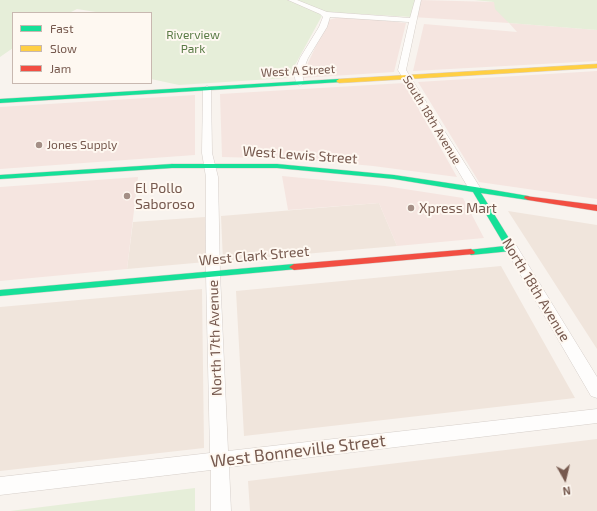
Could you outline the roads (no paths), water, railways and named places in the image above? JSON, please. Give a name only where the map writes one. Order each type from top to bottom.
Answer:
[{"type":"main road","name":"West A Street","points":[[0,101],[597,66]]},
{"type":"main road","name":"West Lewis Street","points":[[0,177],[128,168],[210,165],[277,166],[355,172],[597,208]]},
{"type":"main road","name":"North 18th Avenue","points":[[475,190],[510,248]]},
{"type":"main road","name":"West Clark Street","points":[[0,293],[510,248]]},
{"type":"street","points":[[291,0],[325,14],[413,20]]},
{"type":"street","name":"South 18th Avenue","points":[[418,0],[402,70],[475,190]]},
{"type":"street","points":[[300,83],[298,72],[309,49],[323,27],[327,17],[325,14]]},
{"type":"street","name":"North 17th Avenue","points":[[207,89],[207,153],[212,177],[213,274],[221,511]]},
{"type":"street","name":"North 18th Avenue","points":[[510,248],[597,391]]},
{"type":"street","name":"West Bonneville Street","points":[[0,486],[597,416]]},
{"type":"place","name":"Jones Supply","points":[[39,145]]},
{"type":"place","name":"El Pollo Saboroso","points":[[127,196]]},
{"type":"place","name":"Xpress Mart","points":[[411,208]]},
{"type":"park label","name":"Riverview Park","points":[[193,42]]}]
